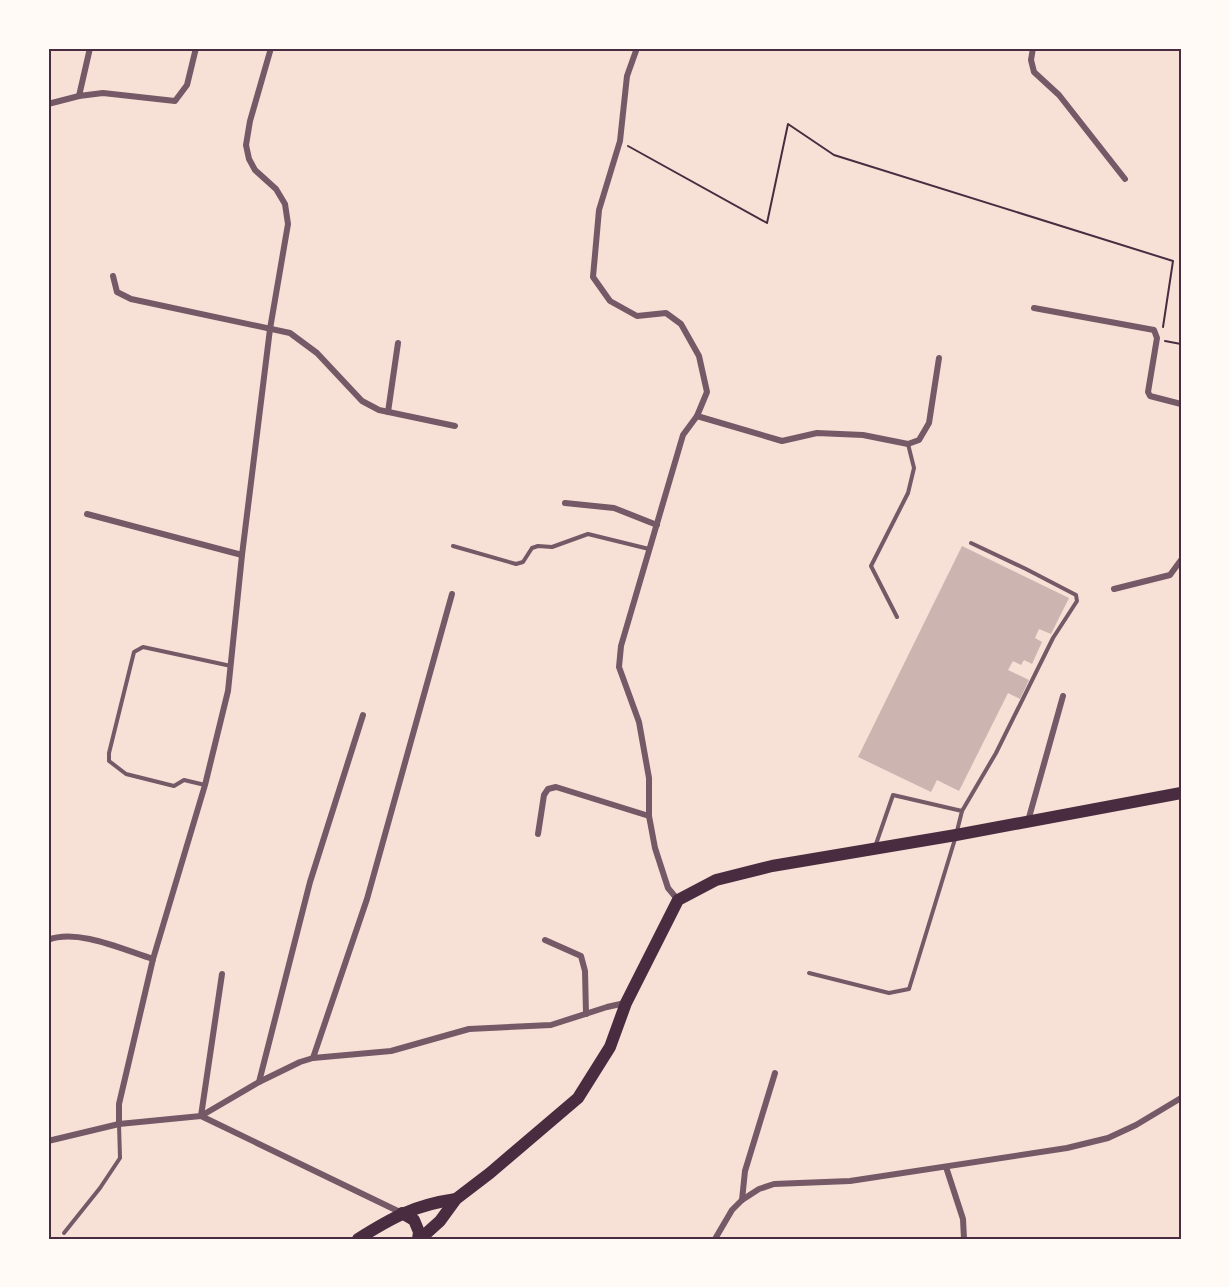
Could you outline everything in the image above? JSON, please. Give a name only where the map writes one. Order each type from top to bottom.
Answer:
[{"type":"main road","points":[[419,1239],[440,1221],[456,1199],[578,1098],[610,1047],[626,1003],[678,900],[716,880],[772,866],[956,835],[1181,793]]},
{"type":"main road","points":[[358,1239],[370,1234],[402,1213],[434,1202],[456,1199]]},
{"type":"main road","points":[[402,1213],[414,1220],[419,1239]]},
{"type":"street","points":[[79,96],[90,48]]},
{"type":"street","points":[[48,104],[103,93],[175,101],[187,85],[196,48]]},
{"type":"street","points":[[120,1124],[120,1104],[153,959],[205,785],[232,666],[242,555],[270,329],[288,224],[285,204],[276,189],[255,170],[249,159],[246,145],[250,122],[271,48]]},
{"type":"street","points":[[637,48],[627,76],[620,141],[599,210],[593,277],[610,301],[637,316],[666,313],[681,324],[699,356],[707,392],[697,416],[683,435],[621,646],[619,667],[639,722],[649,778],[650,816],[655,848],[668,888],[678,900]]},
{"type":"street","points":[[1034,48],[1031,60],[1034,72],[1059,95],[1125,179]]},
{"type":"street","points":[[113,276],[117,292],[131,299],[290,333],[317,353],[362,401],[379,411],[455,426]]},
{"type":"street","points":[[1034,308],[1154,330],[1157,338],[1148,392],[1150,396],[1181,404]]},
{"type":"street","points":[[388,412],[398,343]]},
{"type":"street","points":[[697,416],[782,441],[818,433],[863,435],[908,444],[919,440],[929,423],[939,358]]},
{"type":"street","points":[[565,503],[614,508],[657,525]]},
{"type":"street","points":[[87,514],[242,555]]},
{"type":"street","points":[[1114,589],[1170,575],[1181,560]]},
{"type":"street","points":[[314,1058],[367,899],[452,594]]},
{"type":"street","points":[[1028,822],[1063,696]]},
{"type":"street","points":[[259,1082],[310,882],[363,715]]},
{"type":"street","points":[[538,834],[544,795],[548,789],[556,787],[650,816]]},
{"type":"street","points":[[48,940],[89,938],[153,959]]},
{"type":"street","points":[[545,940],[581,956],[585,971],[586,1014]]},
{"type":"street","points":[[201,1116],[222,974]]},
{"type":"street","points":[[48,1141],[120,1124],[201,1116],[259,1082],[300,1062],[314,1058],[391,1051],[469,1029],[551,1025],[626,1003]]},
{"type":"street","points":[[742,1200],[745,1171],[775,1073]]},
{"type":"street","points":[[715,1239],[732,1210],[742,1200],[759,1189],[774,1184],[850,1181],[1067,1148],[1108,1138],[1136,1125],[1181,1098]]},
{"type":"street","points":[[201,1116],[402,1213]]},
{"type":"street","points":[[946,1167],[963,1219],[964,1239]]},
{"type":"lane","points":[[897,616],[871,566],[908,493],[914,468],[908,444]]},
{"type":"lane","points":[[453,546],[516,564],[523,562],[532,548],[552,547],[588,534],[650,550]]},
{"type":"lane","points":[[809,973],[889,993],[909,989],[962,811],[996,753],[1053,638],[1077,601],[1076,595],[971,543]]},
{"type":"lane","points":[[205,785],[184,780],[174,786],[126,774],[109,761],[109,753],[134,652],[143,647],[232,666]]},
{"type":"lane","points":[[874,849],[893,795],[962,811]]},
{"type":"lane","points":[[64,1233],[100,1188],[120,1158],[120,1124]]},
{"type":"path","points":[[620,141],[767,223],[788,124],[834,156],[1173,261],[1163,329]]},
{"type":"path","points":[[1161,340],[1181,344]]},
{"type":"building","points":[[962,546],[1069,598],[1051,634],[1039,629],[1035,638],[1042,642],[1032,664],[1024,660],[1021,665],[1013,661],[1008,670],[1029,680],[1020,699],[1008,693],[959,791],[937,780],[931,792],[858,757]]}]
